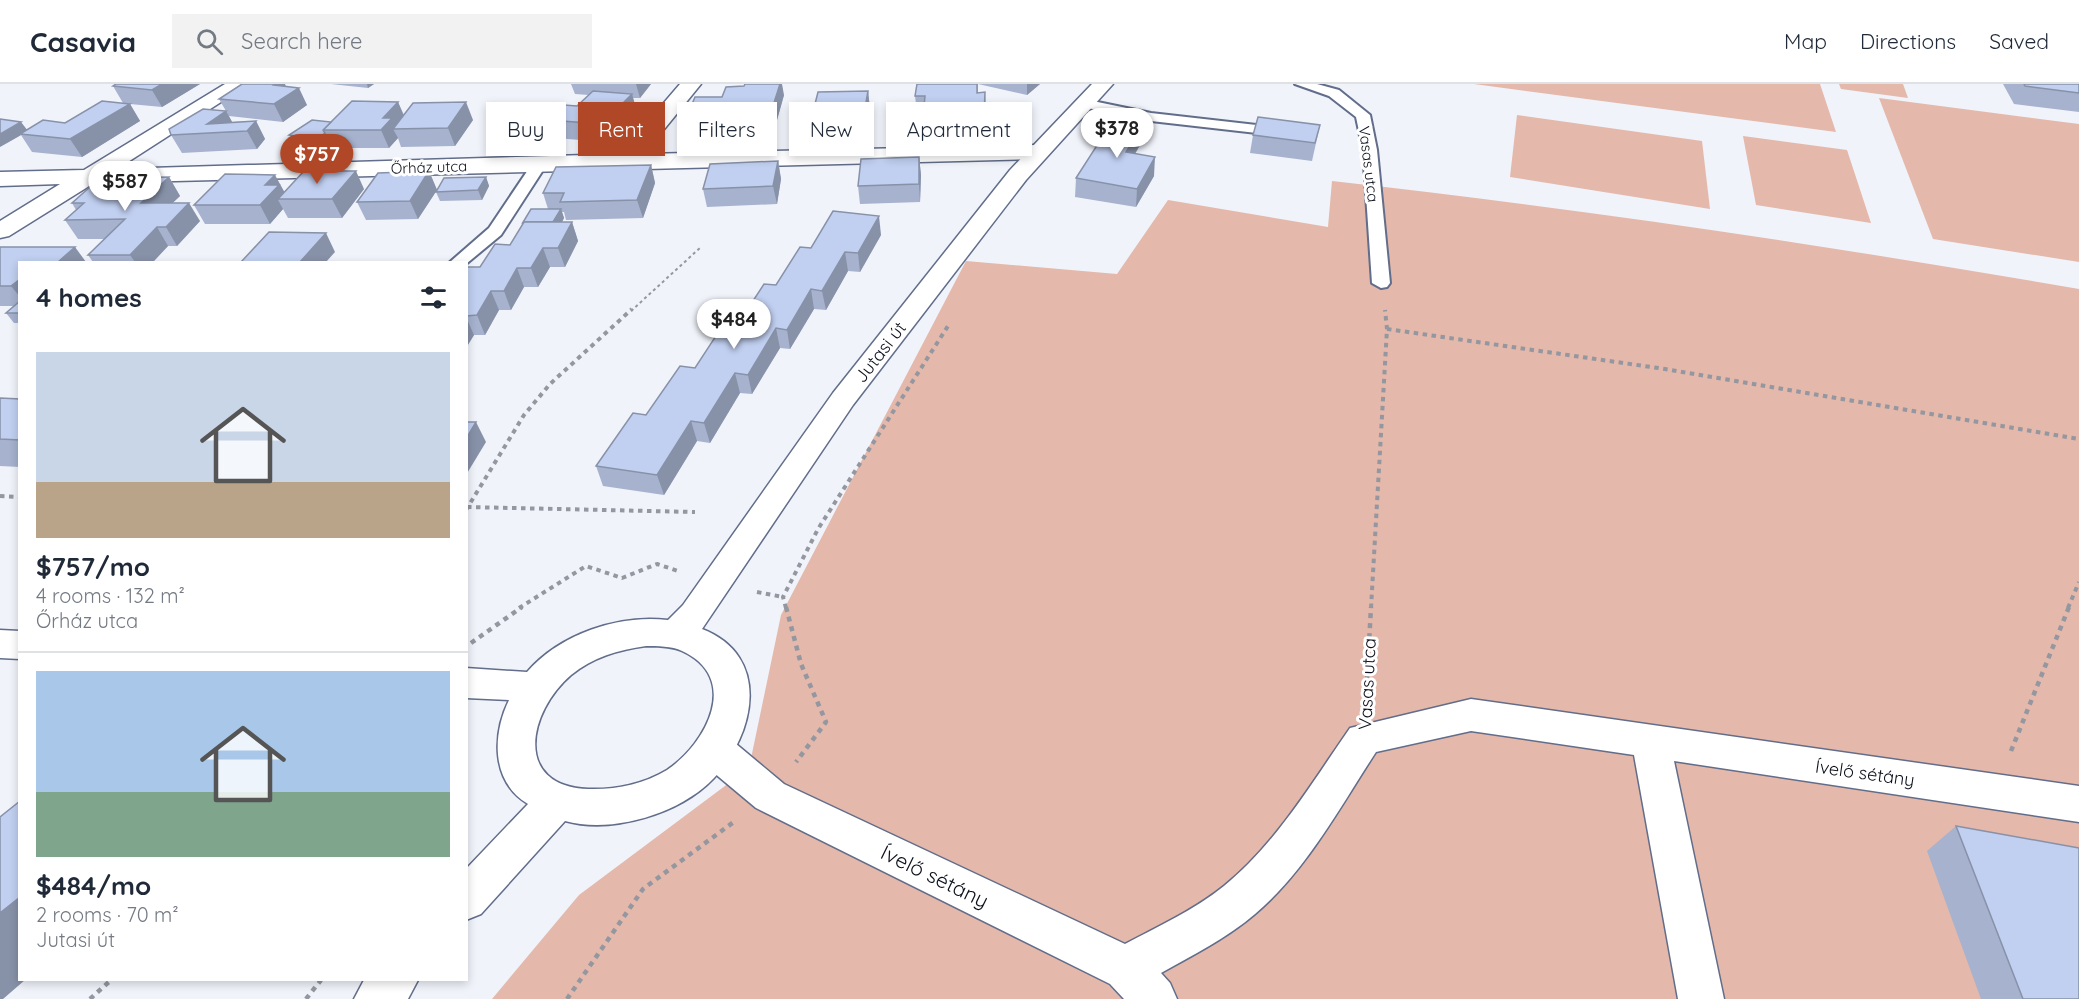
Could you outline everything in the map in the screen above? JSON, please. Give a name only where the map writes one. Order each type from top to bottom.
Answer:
[{"type":"street","points":[[0,231],[239,84]]},
{"type":"street","points":[[626,161],[691,84]]},
{"type":"street","name":"Jutasi út","points":[[676,634],[695,614],[843,399],[1038,152],[1103,84]]},
{"type":"street","name":"Őrház utca","points":[[0,179],[1038,152]]},
{"type":"street","points":[[646,632],[676,634],[697,642],[717,656],[729,676],[734,699],[729,724],[714,750],[683,780],[642,801],[597,808],[557,801],[533,786],[518,765],[513,739],[520,713],[535,687],[557,665],[595,644],[616,636],[646,632]]},
{"type":"street","points":[[468,683],[535,687]]},
{"type":"street","name":"Ívelő sétány","points":[[1364,739],[1471,715],[2079,804]]},
{"type":"street","name":"Vasas utca","points":[[1126,968],[1215,916],[1253,887],[1317,808],[1364,739]]},
{"type":"street","points":[[1652,741],[1701,999]]},
{"type":"street","name":"Ívelő sétány","points":[[714,750],[770,796],[1126,968],[1155,999]]},
{"type":"street","points":[[468,898],[557,801]]},
{"type":"street","points":[[377,999],[394,981]]},
{"type":"lane","name":"Vasas utca","points":[[1302,84],[1334,93],[1363,115],[1370,150],[1381,283]]},
{"type":"lane","points":[[1083,103],[1151,117],[1304,135]]},
{"type":"lane","points":[[460,261],[474,254],[494,235],[539,164]]},
{"type":"path","points":[[468,506],[524,415],[550,384],[701,247]]},
{"type":"path","points":[[567,999],[643,889],[770,796],[826,722],[801,664],[783,597],[818,529],[952,320]]},
{"type":"path","name":"Vasas utca","points":[[1364,739],[1387,329],[1665,369],[2079,439]]},
{"type":"path","points":[[0,496],[18,496]]},
{"type":"path","points":[[468,508],[695,512]]},
{"type":"path","points":[[468,646],[494,624],[586,566],[622,578],[657,564],[716,583],[783,597]]},
{"type":"path","points":[[1996,792],[2079,582]]},
{"type":"path","points":[[90,999],[110,981]]},
{"type":"path","points":[[306,999],[320,981]]},
{"type":"shaded area","points":[[1474,84],[1820,84],[1836,132]]},
{"type":"shaded area","points":[[1839,84],[1903,84],[1908,98],[1841,89]]},
{"type":"shaded area","points":[[1879,98],[2079,124],[2079,262],[1933,239]]},
{"type":"shaded area","points":[[1517,115],[1702,141],[1710,209],[1510,177]]},
{"type":"shaded area","points":[[1743,136],[1847,150],[1871,223],[1756,205]]},
{"type":"shaded area","points":[[1332,181],[1706,229],[2079,289],[2079,999],[492,999],[579,895],[749,768],[781,615],[966,261],[1117,274],[1168,200],[1328,227]]},
{"type":"building","points":[[116,84],[162,84],[152,90],[113,86]]},
{"type":"building","points":[[242,84],[276,84],[274,85],[299,88],[274,104],[219,99]]},
{"type":"building","points":[[745,84],[780,84],[774,102],[693,102],[695,97],[722,97],[726,87],[744,86]]},
{"type":"building","points":[[917,84],[977,84],[977,93],[985,92],[985,102],[924,102],[925,96],[915,96]]},
{"type":"building","points":[[2024,84],[2079,84],[2079,93],[2025,86]]},
{"type":"building","points":[[593,91],[632,94],[624,102],[581,102]]},
{"type":"building","points":[[868,91],[866,102],[816,102],[818,92]]},
{"type":"building","points":[[102,101],[130,104],[70,139],[20,134],[43,120],[65,123]]},
{"type":"building","points":[[352,101],[398,102],[383,118],[392,118],[381,130],[323,130]]},
{"type":"building","points":[[466,102],[448,128],[393,129],[413,103]]},
{"type":"building","points":[[566,105],[577,106],[578,122],[566,121]]},
{"type":"building","points":[[203,109],[226,111],[207,124],[256,121],[247,131],[171,135],[169,129]]},
{"type":"building","points":[[1258,117],[1320,125],[1315,143],[1253,135]]},
{"type":"building","points":[[0,119],[21,122],[0,134]]},
{"type":"building","points":[[312,120],[331,122],[323,130],[325,133],[317,139],[289,135]]},
{"type":"building","points":[[1112,122],[1142,127],[1126,152],[1155,157],[1137,189],[1076,178]]},
{"type":"building","points":[[919,157],[919,184],[858,186],[861,159]]},
{"type":"building","points":[[778,161],[773,186],[703,189],[710,164]]},
{"type":"building","points":[[651,165],[637,200],[560,202],[564,193],[543,193],[556,167]]},
{"type":"building","points":[[304,171],[356,171],[332,199],[278,199]]},
{"type":"building","points":[[429,171],[410,201],[357,202],[378,173]]},
{"type":"building","points":[[225,174],[275,175],[265,185],[279,185],[260,205],[194,205]]},
{"type":"building","points":[[169,177],[141,203],[189,203],[166,227],[157,227],[130,255],[88,255],[125,219],[65,220],[84,203],[72,203],[100,178]]},
{"type":"building","points":[[486,177],[478,190],[436,192],[444,178]]},
{"type":"building","points":[[531,209],[561,209],[553,222],[524,222],[522,224]]},
{"type":"building","points":[[833,211],[879,216],[858,253],[845,252],[822,291],[811,289],[787,330],[776,328],[748,375],[735,373],[704,423],[691,421],[657,475],[596,466],[633,413],[646,415],[680,366],[695,368],[725,322],[738,324],[764,284],[776,285],[800,247],[811,248]]},
{"type":"building","points":[[524,222],[572,222],[558,248],[543,248],[531,268],[517,268],[504,291],[491,291],[477,315],[468,316],[468,267],[480,267],[495,244],[510,245]]},
{"type":"building","points":[[269,232],[326,233],[301,261],[242,261]]},
{"type":"building","points":[[0,247],[75,247],[59,261],[18,261],[18,281],[11,286],[0,286]]},
{"type":"building","points":[[18,303],[18,313],[6,313]]},
{"type":"building","points":[[0,398],[18,399],[18,440],[0,439]]},
{"type":"building","points":[[468,422],[476,422],[468,436]]},
{"type":"building","points":[[18,803],[18,899],[0,913],[0,817]]},
{"type":"building","points":[[1956,826],[2079,848],[2079,999],[2023,999]]}]
